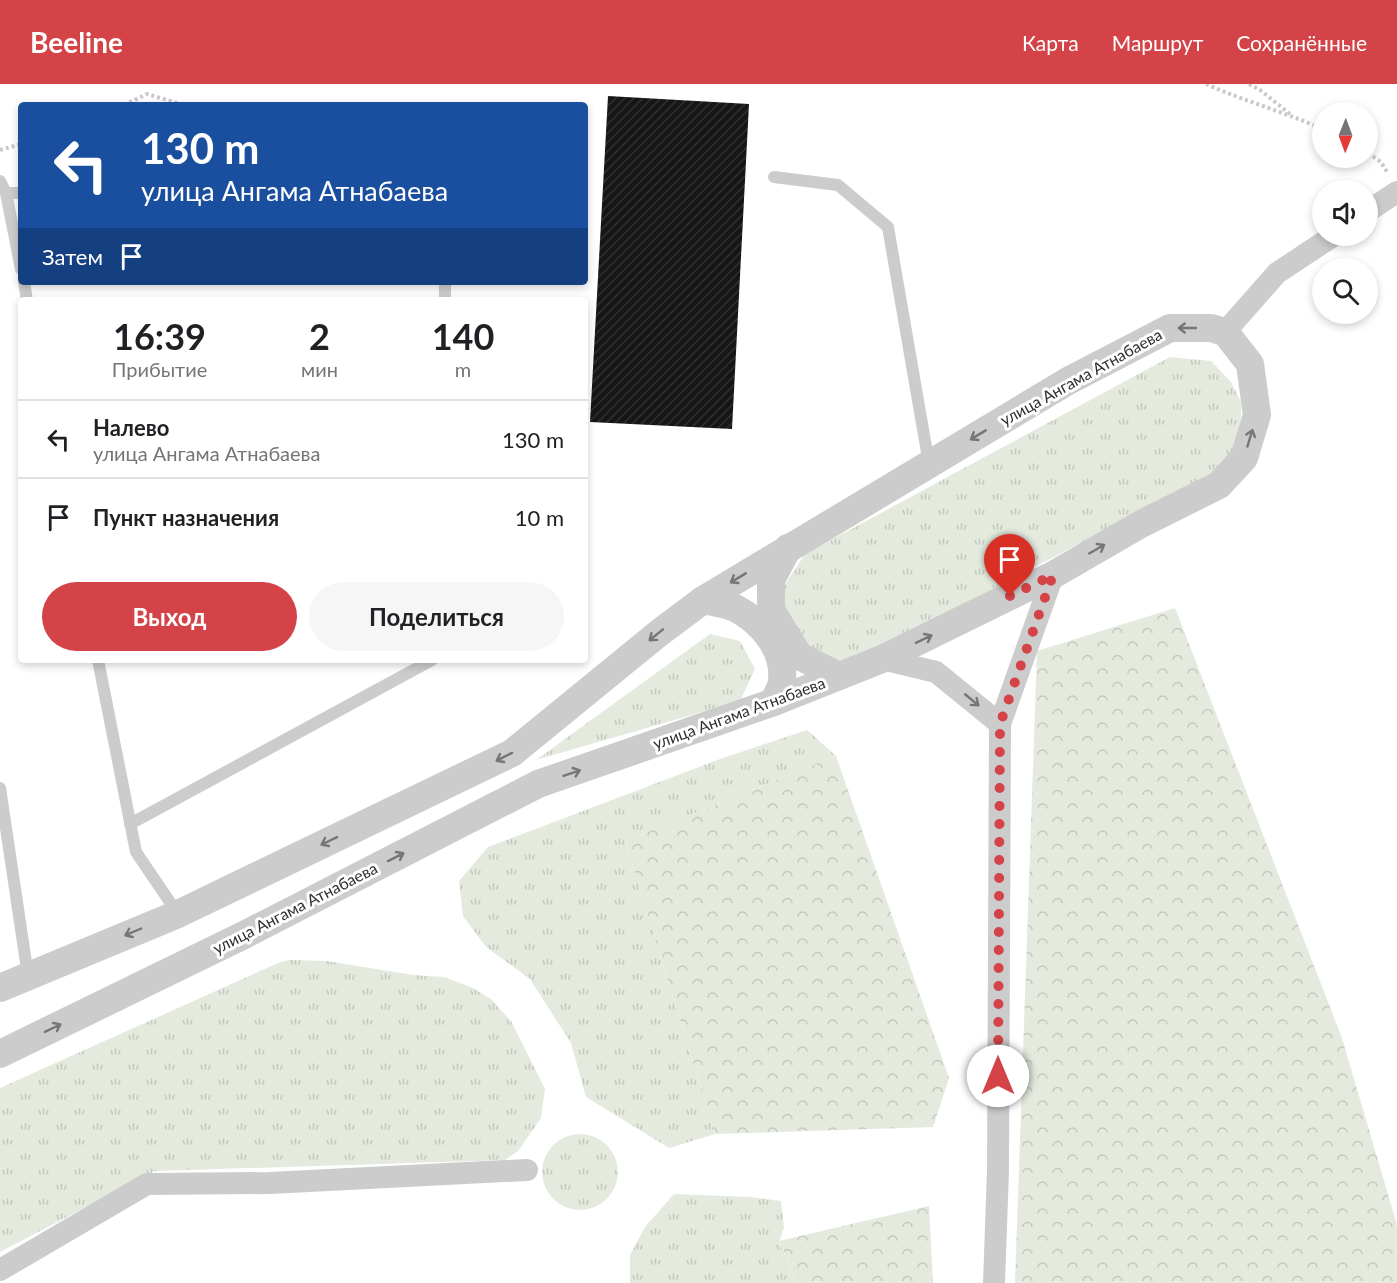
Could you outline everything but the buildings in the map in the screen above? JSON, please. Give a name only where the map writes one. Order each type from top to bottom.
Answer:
[{"type":"street","points":[[1378,205],[1397,192]]},
{"type":"street","points":[[1224,332],[1277,273],[1318,246]]},
{"type":"street","name":"улица Ангама Атнабаева","points":[[0,988],[178,914],[512,753],[703,600],[1068,381],[1170,328],[1211,328],[1224,332],[1250,364],[1257,415],[1244,458],[1219,485],[1141,524],[1053,575],[882,659],[774,702],[538,784],[244,935],[0,1054]]},
{"type":"street","points":[[789,548],[771,580],[771,610],[799,656],[839,676]]},
{"type":"street","points":[[994,1283],[998,1159],[1000,724],[1053,575]]},
{"type":"street","points":[[703,600],[734,608],[757,625],[772,640],[780,659],[783,681],[774,702]]},
{"type":"street","points":[[882,659],[936,672],[1000,724]]},
{"type":"street","points":[[0,1270],[147,1184],[270,1183],[527,1170]]},
{"type":"lane","points":[[774,177],[838,185],[888,227],[929,464]]},
{"type":"lane","points":[[3,187],[18,192]]},
{"type":"lane","points":[[3,187],[18,255]]},
{"type":"lane","points":[[99,663],[136,852],[178,914]]},
{"type":"lane","points":[[130,824],[426,663]]},
{"type":"lane","points":[[0,788],[28,976]]},
{"type":"path","points":[[1206,84],[1241,100],[1312,124]]},
{"type":"path","points":[[1249,84],[1293,116]]},
{"type":"path","points":[[130,102],[147,94],[174,102]]},
{"type":"path","points":[[0,150],[18,145]]},
{"type":"green space","points":[[1170,357],[1211,361],[1231,382],[1241,402],[1241,418],[1236,446],[1216,472],[861,658],[831,661],[801,642],[785,619],[784,586],[805,554]]},
{"type":"green space","points":[[1175,608],[1342,1038],[1397,1225],[1397,1283],[1015,1283],[1037,651]]},
{"type":"green space","points":[[710,634],[740,641],[755,669],[740,701],[536,760]]},
{"type":"green space","points":[[807,730],[836,756],[625,841],[715,1134],[669,1148],[586,1097],[571,1043],[530,979],[486,947],[463,916],[459,881],[488,847],[720,759]]},
{"type":"green space","points":[[836,756],[949,1078],[933,1127],[715,1134],[625,841]]},
{"type":"green space","points":[[289,960],[327,961],[413,975],[444,977],[473,988],[491,999],[511,1021],[545,1089],[541,1118],[518,1151],[505,1160],[155,1171],[0,1252],[0,1088]]},
{"type":"green space","points":[[573,1134],[587,1134],[601,1140],[612,1151],[618,1165],[615,1187],[607,1199],[587,1210],[573,1210],[559,1204],[548,1193],[542,1179],[542,1165],[548,1151],[559,1140]]},
{"type":"green space","points":[[674,1194],[750,1197],[781,1201],[784,1228],[779,1242],[797,1283],[630,1283],[630,1255],[645,1227]]},
{"type":"green space","points":[[929,1206],[933,1283],[797,1283],[779,1241]]},
{"type":"route","points":[[998,1076],[1000,724],[1053,575],[1010,596]]}]
